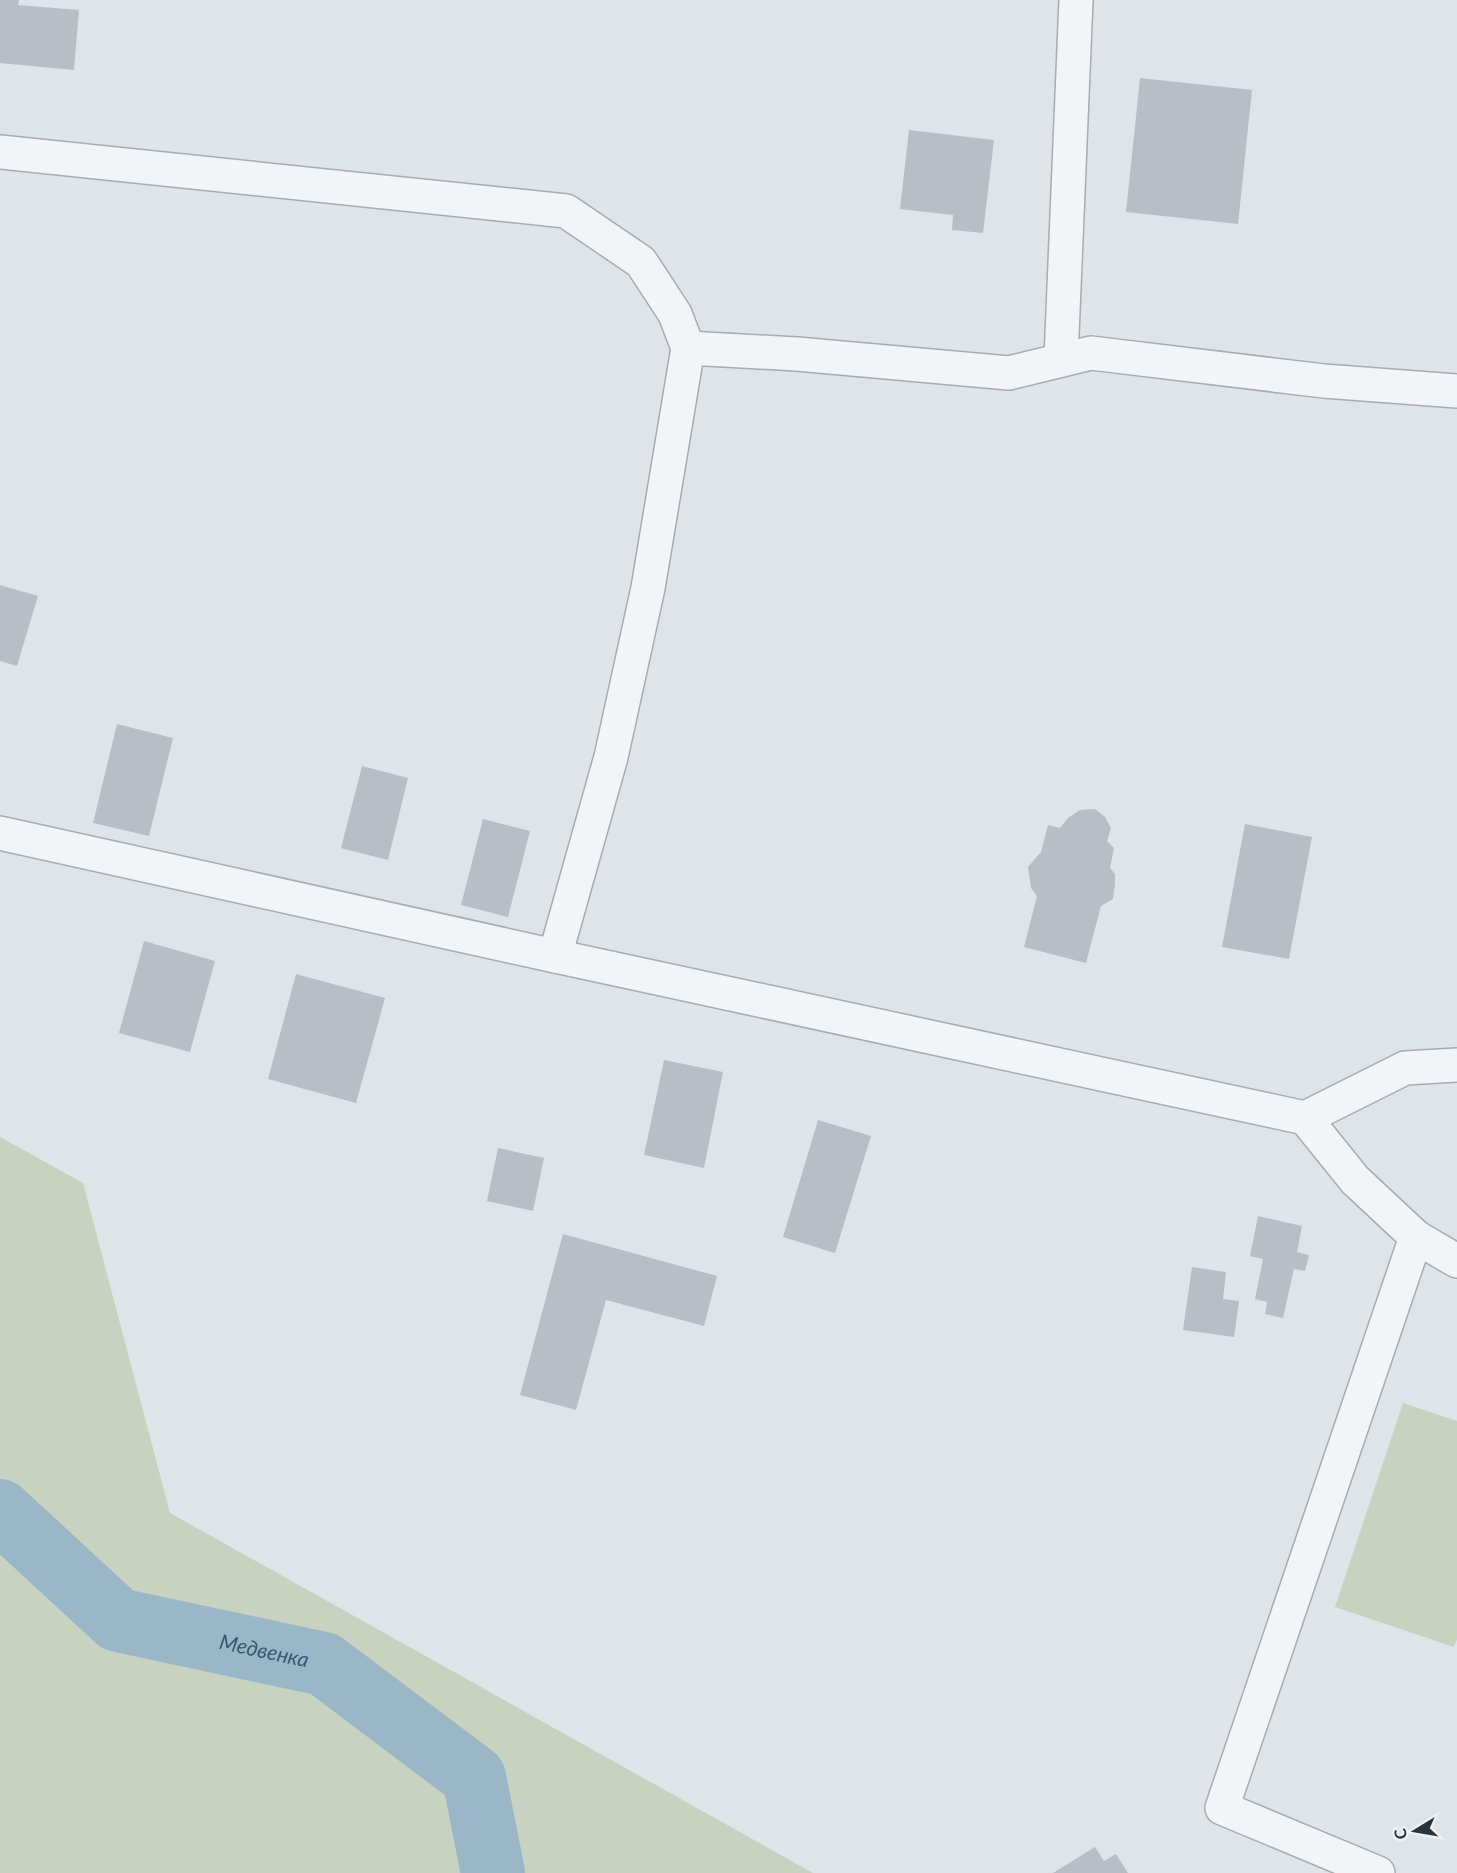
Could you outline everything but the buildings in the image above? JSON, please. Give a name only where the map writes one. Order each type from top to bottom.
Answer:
[{"type":"street","points":[[1061,359],[1076,0]]},
{"type":"street","points":[[0,152],[566,211],[641,262],[675,314],[688,348],[648,588],[621,712],[611,757],[555,956]]},
{"type":"street","points":[[688,348],[797,354],[1009,373],[1091,353],[1324,381],[1457,391]]},
{"type":"street","points":[[0,833],[1305,1118],[1406,1068],[1457,1065]]},
{"type":"street","points":[[1305,1118],[1355,1180],[1416,1237],[1457,1261]]},
{"type":"street","points":[[1378,1873],[1221,1808],[1416,1237]]},
{"type":"green space","points":[[0,1137],[83,1183],[170,1513],[813,1873],[0,1873]]},
{"type":"green space","points":[[1403,1403],[1457,1421],[1457,1639],[1454,1647],[1335,1607]]},
{"type":"waterway","name":"Медвенка","points":[[0,1511],[118,1620],[324,1664],[474,1777],[493,1873]]}]
